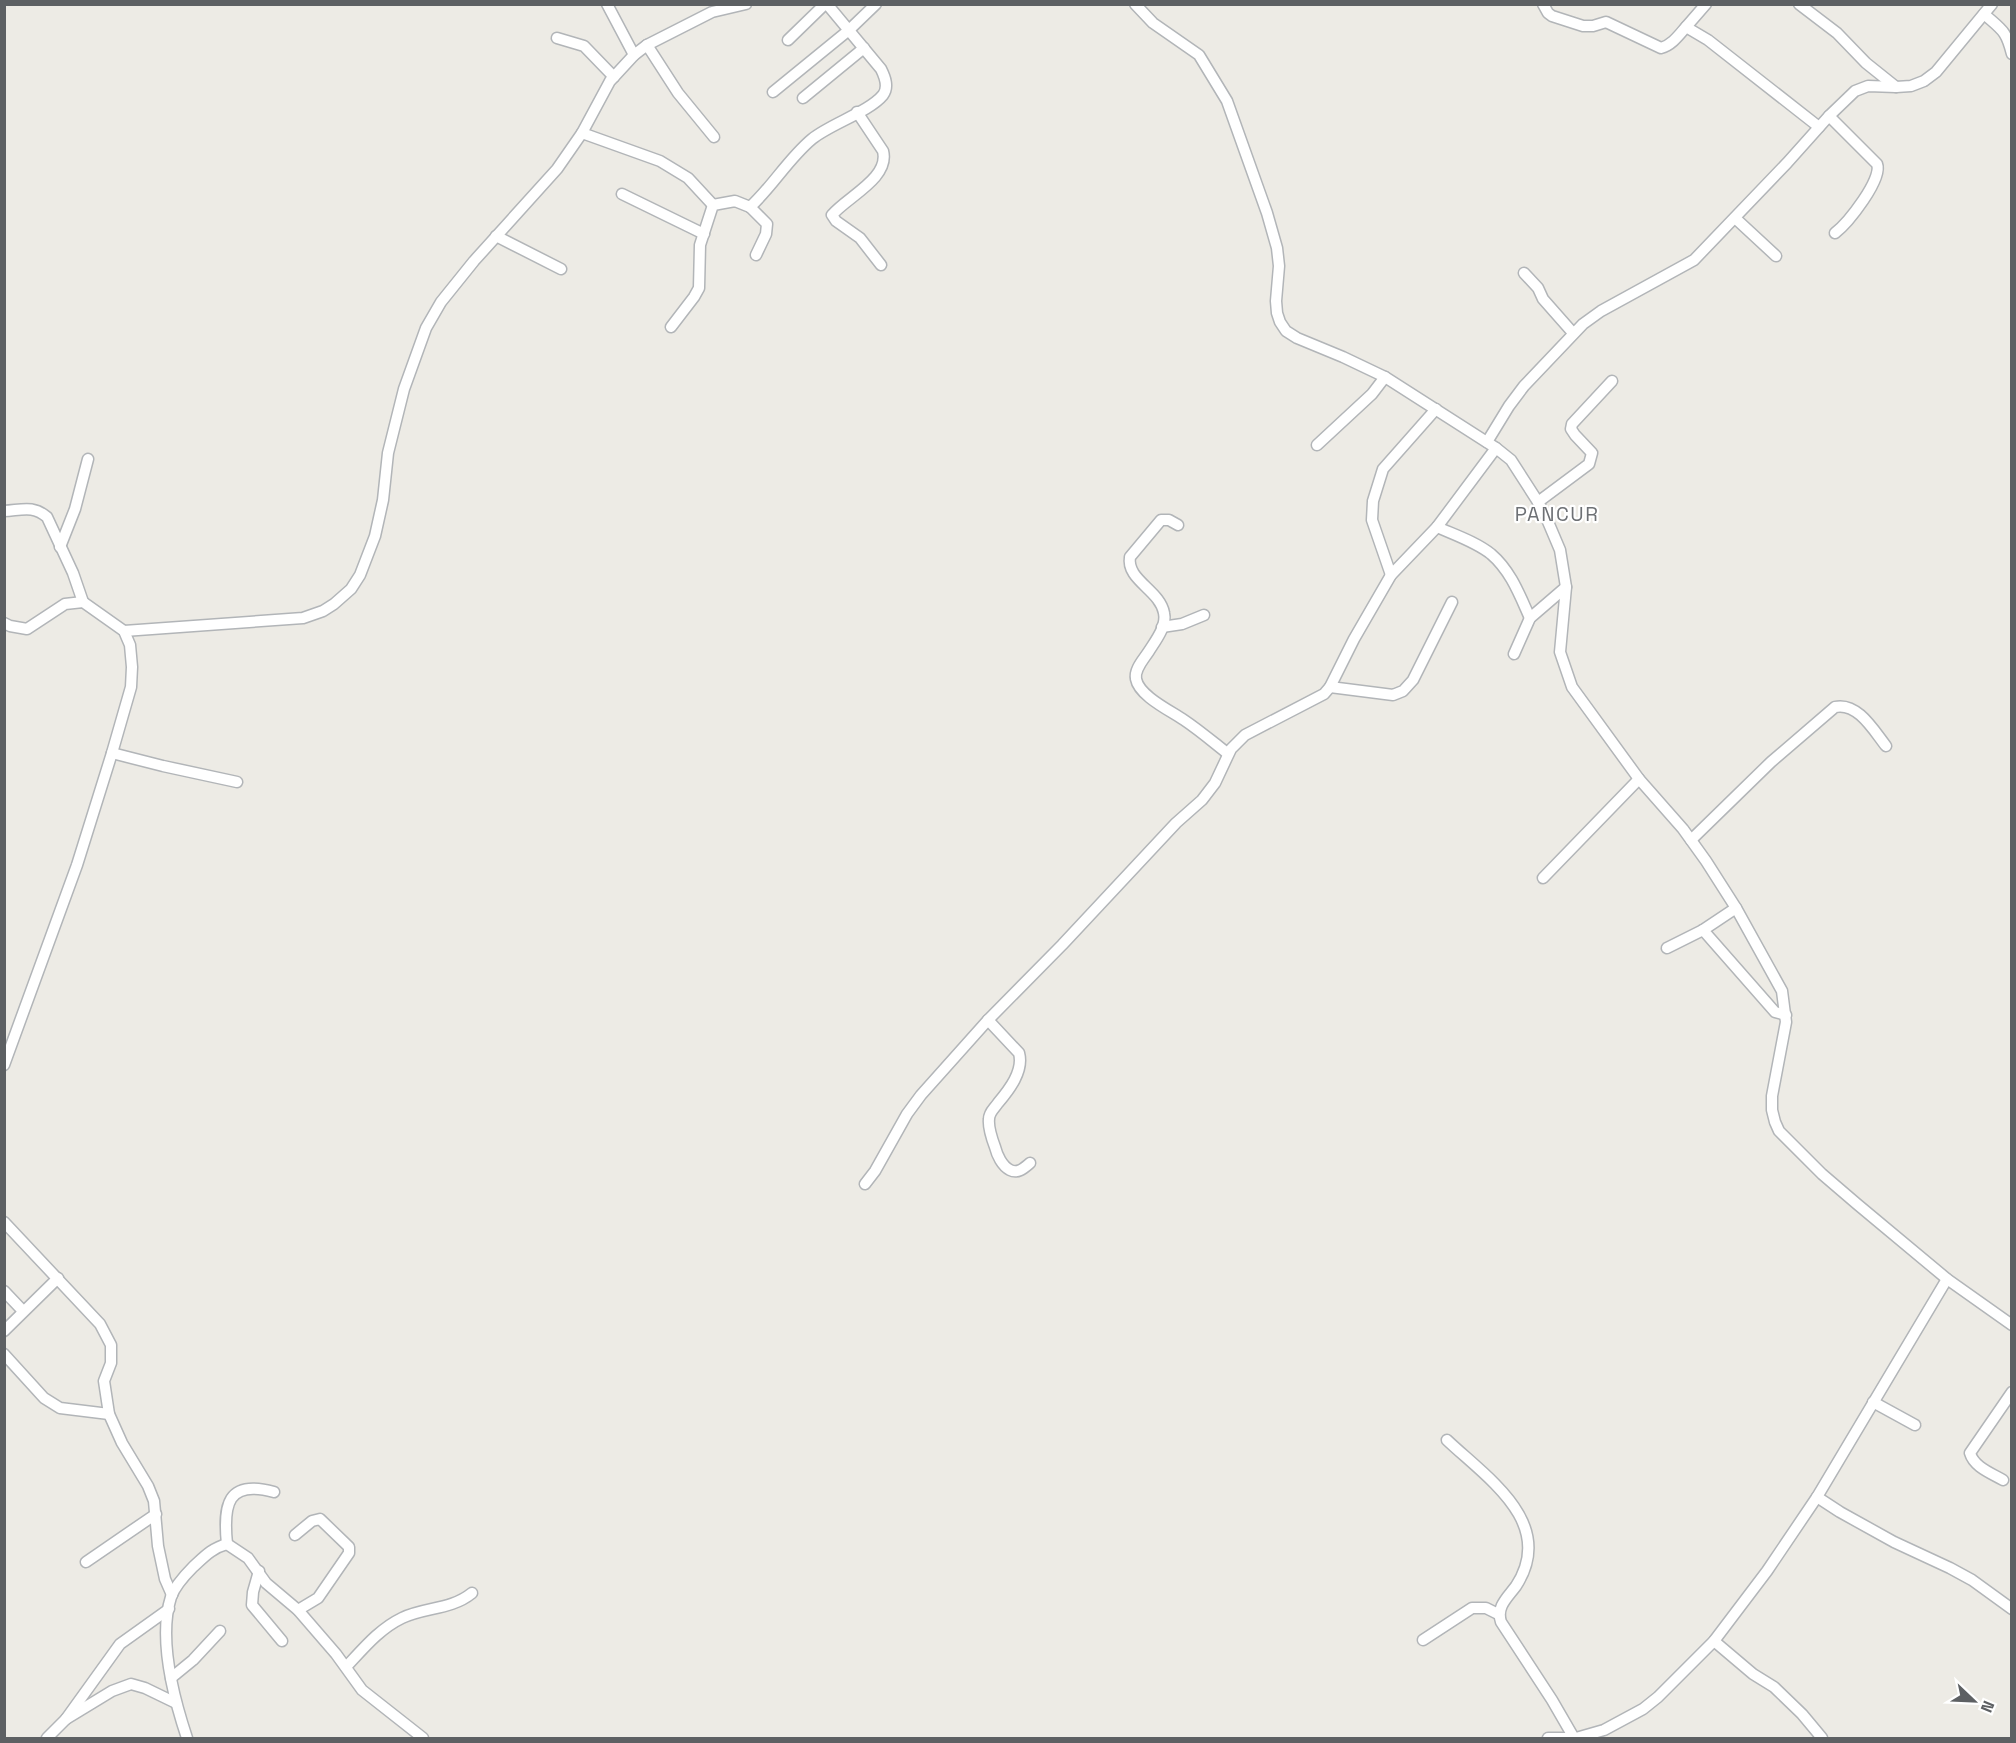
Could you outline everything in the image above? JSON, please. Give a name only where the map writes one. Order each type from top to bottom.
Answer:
[{"type":"street","points":[[124,631],[303,618],[323,612],[351,589],[360,575],[375,536],[383,500],[388,453],[415,356],[426,328],[441,302],[460,277],[557,169],[582,133],[614,77],[634,55],[647,45],[712,12],[746,4]]},
{"type":"street","points":[[750,207],[765,192],[784,166],[814,137],[876,101],[885,90],[886,80],[881,69],[826,4],[788,40]]},
{"type":"street","points":[[773,92],[849,30],[876,4]]},
{"type":"street","points":[[1151,4],[1138,8],[1153,23],[1199,55],[1227,100],[1277,248],[1280,266],[1276,301],[1280,322],[1286,331],[1297,338],[1385,376],[1492,445],[1510,460],[1538,502],[1560,550],[1566,587],[1560,652],[1572,687],[1639,779],[1691,840],[1736,908],[1779,982],[1786,1016],[1772,1096],[1774,1122],[1779,1131],[1822,1174],[1947,1279],[2012,1326]]},
{"type":"street","points":[[1543,4],[1552,16],[1583,26],[1606,22],[1660,48],[1672,42],[1706,4]]},
{"type":"street","points":[[1799,4],[1837,33],[1871,68],[1896,87]]},
{"type":"street","points":[[865,1184],[921,1095],[988,1020],[1176,824],[1202,800],[1221,772],[1227,753],[1245,735],[1317,698],[1329,687],[1391,575],[1437,527],[1492,445],[1509,406],[1524,386],[1573,333],[1601,311],[1694,260],[1829,116],[1861,88],[1911,86],[1924,81],[1936,72],[1992,4]]},
{"type":"street","points":[[608,5],[634,55]]},
{"type":"street","points":[[1984,14],[2009,39],[2012,54]]},
{"type":"street","points":[[1686,27],[1708,40],[1819,127]]},
{"type":"street","points":[[557,38],[584,46],[614,77]]},
{"type":"street","points":[[647,45],[678,93],[714,137]]},
{"type":"street","points":[[803,98],[864,48]]},
{"type":"street","points":[[857,112],[883,151],[884,163],[864,187],[832,215],[836,221],[860,238],[881,266]]},
{"type":"street","points":[[1829,116],[1879,168],[1879,172],[1857,208],[1843,227],[1835,233]]},
{"type":"street","points":[[582,133],[660,161],[688,178],[713,206]]},
{"type":"street","points":[[622,194],[704,234]]},
{"type":"street","points":[[713,206],[735,201],[750,207],[767,224],[766,234],[756,255]]},
{"type":"street","points":[[671,327],[699,288],[699,254],[713,206]]},
{"type":"street","points":[[1735,218],[1776,256]]},
{"type":"street","points":[[496,236],[561,269]]},
{"type":"street","points":[[1524,273],[1573,333]]},
{"type":"street","points":[[1317,445],[1372,394],[1385,376]]},
{"type":"street","points":[[1538,502],[1589,464],[1592,453],[1575,435],[1571,429],[1572,424],[1612,381]]},
{"type":"street","points":[[1391,575],[1372,520],[1373,501],[1383,469],[1436,409]]},
{"type":"street","points":[[60,547],[75,509],[88,459]]},
{"type":"street","points":[[4,511],[29,509],[39,511],[47,517],[73,573],[83,602],[124,631],[130,645],[132,667],[130,687],[112,753],[77,865],[4,1065]]},
{"type":"street","points":[[1178,525],[1169,520],[1161,520],[1130,557],[1131,571],[1155,595],[1164,612],[1162,627],[1157,639],[1135,676],[1140,688],[1158,704],[1185,720],[1227,753]]},
{"type":"street","points":[[1437,527],[1478,546],[1497,560],[1516,586],[1530,618]]},
{"type":"street","points":[[1514,654],[1530,618],[1566,587]]},
{"type":"street","points":[[5,624],[27,629],[65,604],[83,602]]},
{"type":"street","points":[[1329,687],[1393,695],[1403,691],[1413,680],[1452,602]]},
{"type":"street","points":[[1162,627],[1182,624],[1204,615]]},
{"type":"street","points":[[1691,840],[1771,762],[1835,706],[1840,705],[1856,711],[1886,746]]},
{"type":"street","points":[[112,753],[237,782]]},
{"type":"street","points":[[1542,878],[1639,779]]},
{"type":"street","points":[[1667,948],[1703,930],[1736,908]]},
{"type":"street","points":[[1703,930],[1775,1012],[1786,1016]]},
{"type":"street","points":[[988,1020],[1019,1053],[1020,1058],[1014,1080],[990,1113],[988,1120],[997,1155],[1013,1172],[1020,1171],[1030,1162]]},
{"type":"street","points":[[4,1222],[100,1324],[111,1345],[111,1363],[104,1382],[109,1414],[122,1443],[154,1500],[158,1546],[165,1579],[172,1595]]},
{"type":"street","points":[[4,1330],[58,1278]]},
{"type":"street","points":[[1447,1440],[1513,1504],[1525,1525],[1529,1539],[1529,1555],[1525,1569],[1516,1585],[1500,1606],[1498,1614],[1501,1622],[1575,1738],[1604,1730],[1643,1709],[1658,1697],[1714,1641],[1767,1571],[1817,1497],[1947,1279]]},
{"type":"street","points":[[4,1291],[23,1311]]},
{"type":"street","points":[[4,1354],[44,1398],[60,1408],[109,1414]]},
{"type":"street","points":[[2003,1480],[1976,1464],[1970,1453],[2012,1392]]},
{"type":"street","points":[[1873,1402],[1915,1425]]},
{"type":"street","points":[[227,1544],[225,1520],[232,1496],[241,1489],[260,1488],[274,1492]]},
{"type":"street","points":[[1817,1497],[1894,1542],[1957,1572],[2012,1609]]},
{"type":"street","points":[[86,1562],[156,1514]]},
{"type":"street","points":[[295,1535],[312,1521],[320,1519],[349,1546],[347,1558],[318,1598],[298,1610]]},
{"type":"street","points":[[187,1738],[171,1678],[167,1632],[169,1609],[172,1595],[185,1575],[215,1547],[227,1544],[248,1558],[266,1583],[298,1610],[346,1667],[362,1690],[423,1738]]},
{"type":"street","points":[[259,1571],[252,1605],[282,1641]]},
{"type":"street","points":[[346,1667],[392,1623],[414,1614],[451,1605],[472,1593]]},
{"type":"street","points":[[1423,1640],[1472,1608],[1486,1608],[1498,1614]]},
{"type":"street","points":[[47,1738],[66,1719],[120,1644],[169,1609]]},
{"type":"street","points":[[171,1678],[193,1660],[219,1631]]},
{"type":"street","points":[[1714,1641],[1753,1674],[1774,1687],[1802,1714],[1822,1738]]},
{"type":"street","points":[[66,1719],[112,1691],[131,1684],[146,1688],[177,1703]]},
{"type":"street","points":[[1548,1738],[1569,1738]]},
{"type":"district","name":"PANCUR","points":[[1557,514]]}]
